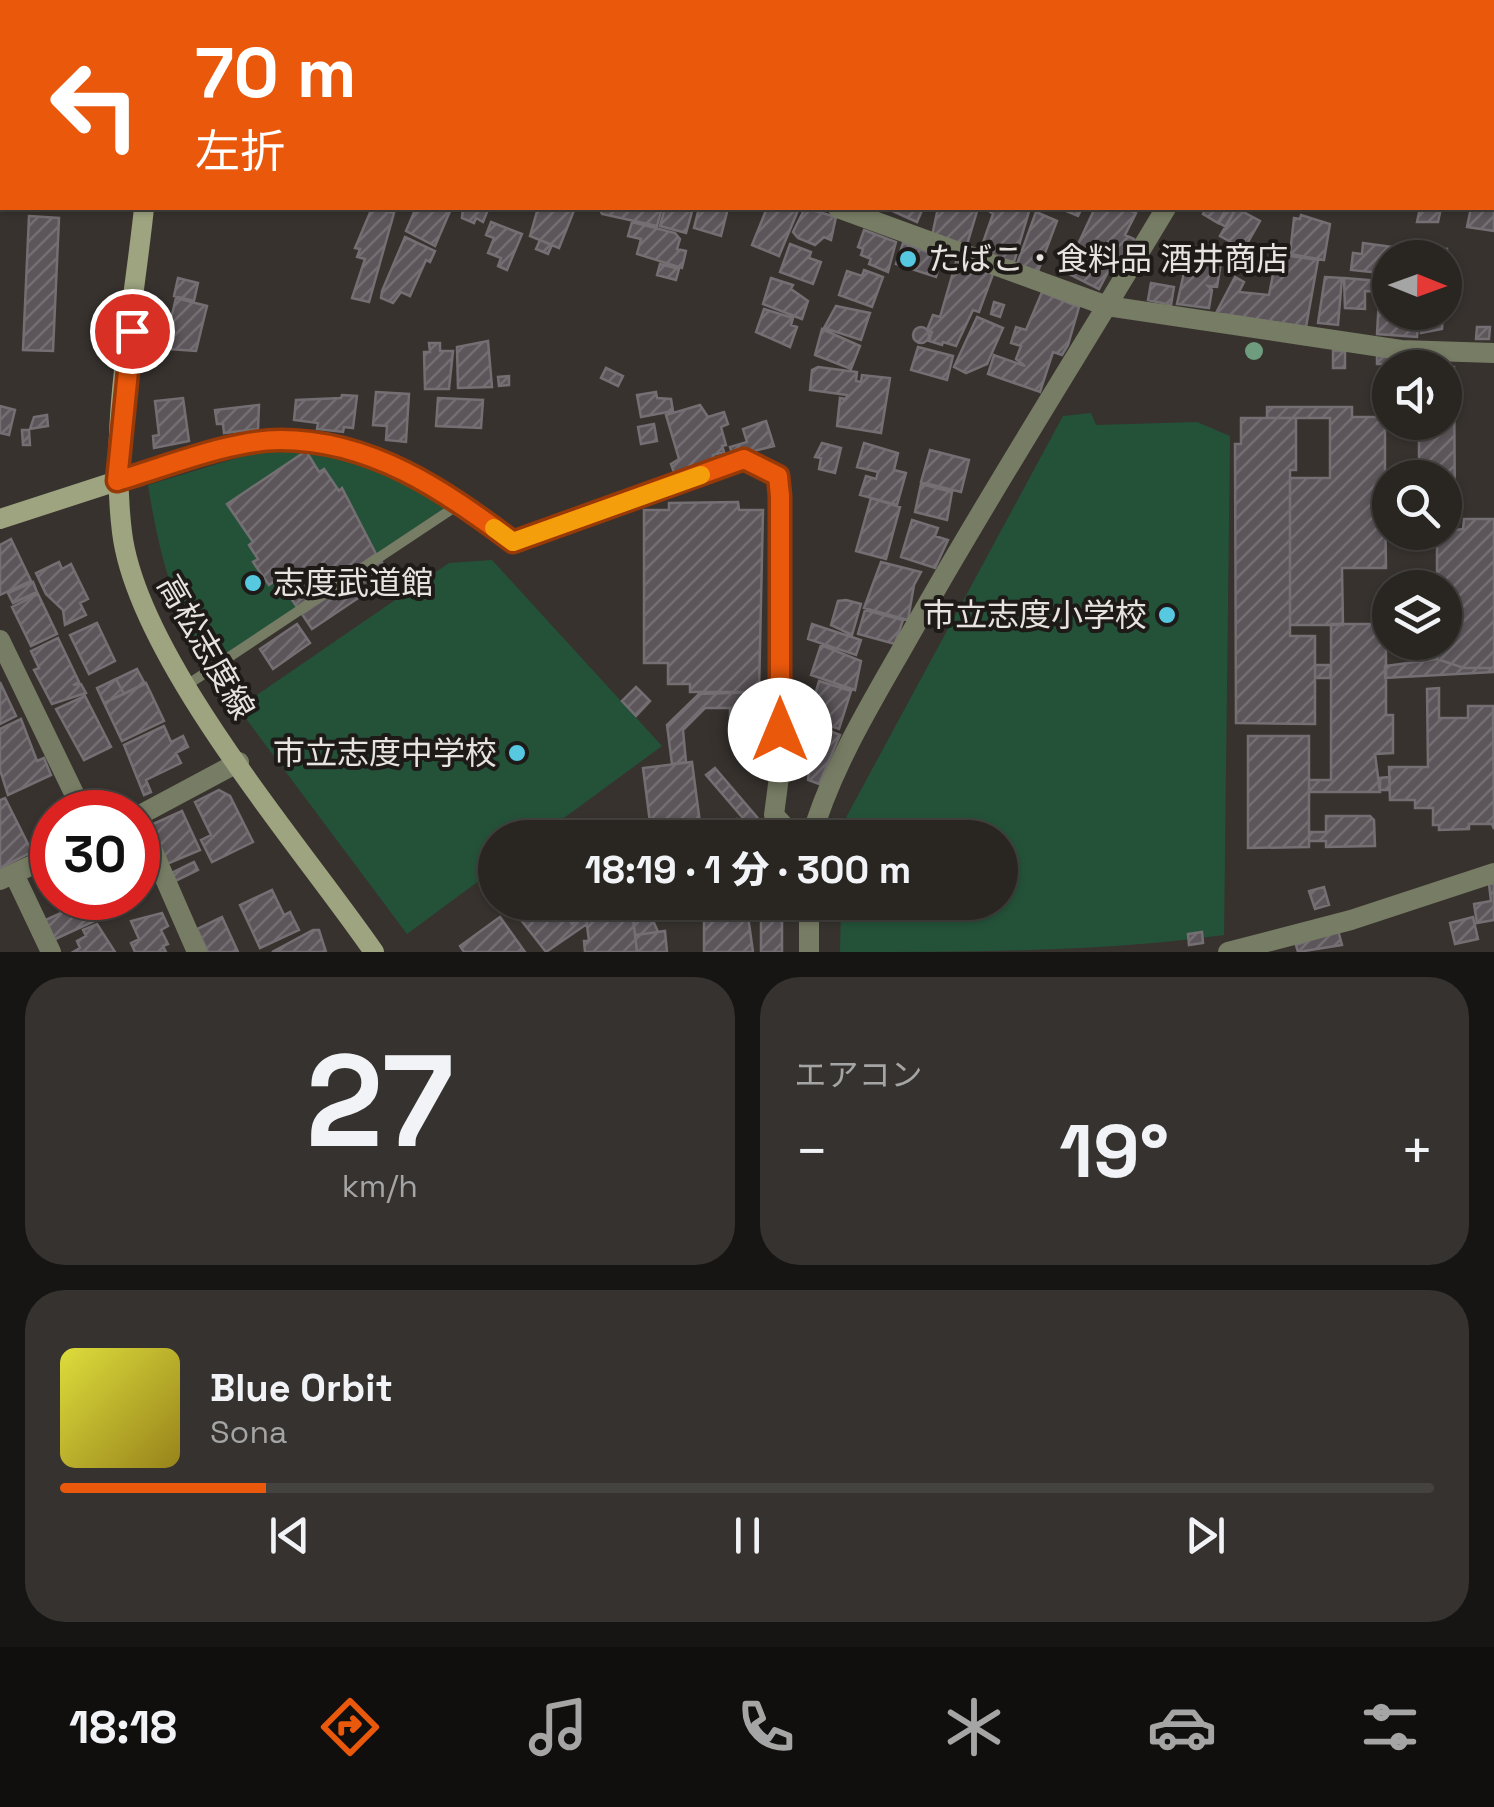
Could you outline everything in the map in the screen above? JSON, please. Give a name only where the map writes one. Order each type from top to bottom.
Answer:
[{"type":"main road","name":"高松志度線","points":[[144,210],[117,481],[122,537],[135,586],[187,685],[374,952]]},
{"type":"main road","points":[[0,520],[117,481]]},
{"type":"street","points":[[843,210],[1107,306],[1401,350],[1494,353]]},
{"type":"street","points":[[817,820],[854,734],[960,547],[1165,210]]},
{"type":"street","points":[[117,481],[278,440],[340,446],[404,468],[461,503],[513,542],[744,459],[778,476],[780,769],[774,815],[779,820]]},
{"type":"street","points":[[0,640],[72,790]]},
{"type":"street","points":[[160,805],[239,762]]},
{"type":"street","points":[[30,866],[7,877],[51,952]]},
{"type":"street","points":[[160,868],[196,952]]},
{"type":"street","points":[[1228,952],[1351,920],[1494,873]]},
{"type":"street","points":[[809,920],[810,952]]},
{"type":"lane","points":[[187,685],[461,503]]},
{"type":"green space","points":[[1091,413],[1096,425],[1197,422],[1230,436],[1224,935],[1082,948],[840,952],[841,920],[1018,920],[1018,820],[845,820],[1063,416]]},
{"type":"green space","name":"志度武道館","points":[[301,448],[360,462],[450,504],[211,669],[186,624],[169,580],[148,485],[263,450]]},
{"type":"green space","points":[[492,560],[662,746],[561,820],[478,820],[478,882],[407,934],[238,708],[449,563]]},
{"type":"building","points":[[371,210],[394,213],[369,302],[352,298],[365,259],[357,257],[360,249],[355,248]]},
{"type":"building","points":[[415,210],[451,210],[435,246],[406,231]]},
{"type":"building","points":[[463,210],[487,212],[483,222],[462,218]]},
{"type":"building","points":[[537,210],[574,210],[559,248],[530,236]]},
{"type":"building","points":[[600,210],[661,210],[657,226],[602,214]]},
{"type":"building","points":[[664,210],[692,210],[686,233],[660,226]]},
{"type":"building","points":[[698,210],[728,210],[721,236],[694,228]]},
{"type":"building","points":[[766,210],[798,210],[779,256],[752,245]]},
{"type":"building","points":[[804,210],[836,217],[831,240],[824,237],[815,245],[793,232]]},
{"type":"building","points":[[890,210],[922,210],[917,222]]},
{"type":"building","points":[[938,210],[977,210],[966,248],[932,236]]},
{"type":"building","points":[[988,210],[1029,210],[1014,262],[979,254],[993,214]]},
{"type":"building","points":[[1094,210],[1136,213],[1125,235],[1134,239],[1134,247],[1115,276],[1108,272],[1099,289],[1065,272]]},
{"type":"building","points":[[1205,210],[1226,210],[1218,223],[1203,214]]},
{"type":"building","points":[[1226,210],[1234,212],[1226,227],[1219,223]]},
{"type":"building","points":[[1235,210],[1260,221],[1244,249],[1220,236]]},
{"type":"building","points":[[1420,210],[1441,210],[1438,222],[1417,222]]},
{"type":"building","points":[[1471,210],[1494,210],[1494,231],[1467,227]]},
{"type":"building","points":[[1036,212],[1057,221],[1037,274],[1016,267]]},
{"type":"building","points":[[1301,215],[1330,224],[1324,260],[1290,254],[1294,218],[1300,219]]},
{"type":"building","points":[[29,216],[59,218],[53,351],[23,350]]},
{"type":"building","points":[[491,222],[522,234],[507,270],[498,266],[501,258],[488,253],[494,238],[486,235]]},
{"type":"building","points":[[632,222],[675,233],[680,239],[677,249],[686,251],[682,268],[637,254],[641,239],[628,236]]},
{"type":"building","points":[[864,230],[896,242],[888,272],[869,264],[871,259],[861,255],[863,249],[858,247]]},
{"type":"building","points":[[405,237],[435,251],[430,262],[426,260],[410,296],[401,292],[393,303],[381,298],[382,291]]},
{"type":"building","points":[[540,240],[552,245],[548,254],[536,249]]},
{"type":"building","points":[[903,243],[942,257],[936,277],[896,264]]},
{"type":"building","points":[[1363,243],[1372,244],[1372,272],[1351,270],[1353,253],[1362,254]]},
{"type":"building","points":[[790,244],[811,252],[809,258],[821,262],[813,284],[780,272]]},
{"type":"building","points":[[1190,246],[1223,251],[1217,287],[1208,286],[1212,290],[1209,308],[1177,304]]},
{"type":"building","points":[[1277,254],[1318,260],[1306,327],[1216,313],[1235,277],[1244,282],[1239,292],[1269,295]]},
{"type":"building","points":[[956,262],[993,274],[979,312],[973,310],[956,346],[943,342],[942,345],[929,341],[932,332],[927,330],[933,315],[940,317]]},
{"type":"building","points":[[660,264],[679,269],[676,280],[657,275]]},
{"type":"building","points":[[864,270],[883,277],[872,307],[839,295],[847,271],[862,276]]},
{"type":"building","points":[[1325,277],[1342,278],[1338,325],[1318,323]]},
{"type":"building","points":[[178,278],[198,283],[194,301],[174,296]]},
{"type":"building","points":[[771,278],[793,285],[791,289],[808,301],[802,319],[763,304]]},
{"type":"building","points":[[1344,278],[1372,280],[1372,292],[1365,291],[1365,309],[1345,308]]},
{"type":"building","points":[[1151,283],[1174,287],[1171,305],[1148,300]]},
{"type":"building","points":[[1042,292],[1079,307],[1068,345],[1062,355],[1053,352],[1040,392],[988,374],[994,355],[1025,366],[1016,359],[1021,346],[1011,343],[1016,327],[1026,330]]},
{"type":"building","points":[[176,298],[207,306],[196,351],[169,349],[165,344]]},
{"type":"building","points":[[994,302],[1004,305],[1000,317],[991,314]]},
{"type":"building","points":[[836,306],[870,313],[861,340],[824,328]]},
{"type":"building","points":[[764,309],[793,318],[791,325],[797,327],[790,347],[756,332]]},
{"type":"building","points":[[977,317],[1003,328],[987,364],[966,373],[954,367]]},
{"type":"building","points":[[921,327],[929,335],[921,343],[913,335]]},
{"type":"building","points":[[1477,327],[1490,327],[1489,339],[1476,339]]},
{"type":"building","points":[[822,329],[860,346],[851,369],[815,355]]},
{"type":"building","points":[[1377,330],[1418,330],[1417,337],[1377,334]]},
{"type":"building","points":[[488,341],[492,387],[458,388],[457,347]]},
{"type":"building","points":[[429,343],[440,343],[440,351],[453,351],[449,389],[425,389],[424,352],[430,352]]},
{"type":"building","points":[[918,347],[953,356],[947,380],[911,370]]},
{"type":"building","points":[[1333,351],[1345,351],[1345,368],[1333,368]]},
{"type":"building","points":[[818,367],[857,372],[856,381],[861,382],[862,375],[890,378],[881,433],[837,426],[840,398],[846,399],[847,395],[810,390],[812,370]]},
{"type":"building","points":[[606,368],[623,376],[618,386],[601,378]]},
{"type":"building","points":[[509,376],[509,385],[499,386],[498,377]]},
{"type":"building","points":[[376,392],[409,394],[406,442],[386,440],[387,426],[373,425]]},
{"type":"building","points":[[656,392],[657,398],[671,399],[673,411],[641,417],[637,395]]},
{"type":"building","points":[[357,396],[353,428],[344,427],[343,432],[317,429],[318,423],[294,420],[296,400]]},
{"type":"building","points":[[183,398],[189,441],[154,448],[153,436],[159,435],[155,401]]},
{"type":"building","points":[[438,398],[483,400],[481,428],[436,426]]},
{"type":"building","points":[[259,405],[258,429],[224,433],[223,424],[217,424],[215,410]]},
{"type":"building","points":[[700,405],[708,417],[724,412],[728,424],[721,427],[724,452],[713,455],[716,465],[676,478],[671,464],[679,459],[666,415]]},
{"type":"building","points":[[0,406],[15,410],[9,435],[0,433]]},
{"type":"building","points":[[1267,407],[1352,407],[1352,417],[1372,417],[1372,440],[1385,440],[1385,460],[1372,460],[1372,550],[1386,550],[1386,568],[1342,568],[1343,625],[1290,625],[1290,478],[1330,478],[1330,418],[1267,418]]},
{"type":"building","points":[[47,415],[48,426],[30,429],[34,417]]},
{"type":"building","points":[[1241,418],[1296,418],[1296,470],[1290,470],[1290,636],[1315,636],[1315,724],[1236,723],[1235,444],[1241,444]]},
{"type":"building","points":[[766,421],[774,446],[733,456],[730,447],[747,442],[743,429]]},
{"type":"building","points":[[654,424],[657,441],[641,444],[638,427]]},
{"type":"building","points":[[22,430],[29,430],[30,445],[23,445]]},
{"type":"building","points":[[1419,440],[1454,440],[1455,460],[1419,460]]},
{"type":"building","points":[[822,443],[841,448],[835,473],[819,469],[821,458],[815,457]]},
{"type":"building","points":[[864,443],[898,453],[894,470],[906,473],[897,505],[860,495],[866,476],[876,479],[878,472],[857,467]]},
{"type":"building","points":[[930,450],[969,460],[961,492],[921,482]]},
{"type":"building","points":[[306,451],[319,472],[324,469],[339,491],[342,488],[376,554],[297,607],[278,579],[269,585],[253,562],[258,559],[249,545],[253,542],[227,504]]},
{"type":"building","points":[[921,484],[952,492],[947,520],[915,512]]},
{"type":"building","points":[[871,498],[900,507],[886,559],[856,551]]},
{"type":"building","points":[[738,502],[739,510],[763,510],[759,692],[690,692],[690,684],[668,684],[668,663],[644,663],[644,510],[669,510],[669,503]]},
{"type":"building","points":[[1464,519],[1494,519],[1494,668],[1464,668],[1440,660],[1462,660],[1462,570],[1437,570],[1437,550],[1462,550]]},
{"type":"building","points":[[912,520],[938,528],[935,536],[948,540],[935,568],[901,557]]},
{"type":"building","points":[[11,539],[31,581],[0,595],[0,545]]},
{"type":"building","points":[[381,561],[391,576],[312,629],[302,614]]},
{"type":"building","points":[[59,562],[62,569],[71,564],[88,599],[80,603],[86,615],[65,625],[63,610],[46,594],[36,573]]},
{"type":"building","points":[[881,562],[921,572],[914,585],[908,620],[864,608]]},
{"type":"building","points":[[33,582],[37,592],[13,603],[8,593]]},
{"type":"building","points":[[38,594],[57,634],[31,646],[12,607]]},
{"type":"building","points":[[838,601],[861,604],[852,635],[831,625]]},
{"type":"building","points":[[865,610],[903,620],[895,644],[858,634]]},
{"type":"building","points":[[97,623],[115,661],[89,674],[70,635]]},
{"type":"building","points":[[297,624],[310,643],[273,669],[260,649]]},
{"type":"building","points":[[812,624],[861,640],[856,655],[808,639]]},
{"type":"building","points":[[1331,624],[1372,624],[1372,660],[1386,660],[1386,715],[1393,715],[1393,753],[1375,754],[1380,792],[1309,792],[1309,780],[1331,780]]},
{"type":"building","points":[[58,638],[79,682],[73,685],[81,684],[86,693],[52,704],[34,670],[39,668],[31,651]]},
{"type":"building","points":[[821,645],[861,661],[855,690],[811,675]]},
{"type":"building","points":[[1440,660],[1464,668],[1494,668],[1494,672],[1385,678],[1385,666]]},
{"type":"building","points":[[1315,665],[1331,665],[1330,678],[1315,678]]},
{"type":"building","points":[[137,669],[145,684],[124,694],[116,679]]},
{"type":"building","points":[[116,679],[124,694],[104,703],[97,688]]},
{"type":"building","points":[[819,681],[851,691],[839,729],[808,719]]},
{"type":"building","points":[[0,682],[16,716],[0,724]]},
{"type":"building","points":[[146,683],[164,721],[122,741],[104,703]]},
{"type":"building","points":[[636,687],[650,701],[636,716],[622,701]]},
{"type":"building","points":[[1439,688],[1439,718],[1468,718],[1468,706],[1493,706],[1494,829],[1492,824],[1469,824],[1469,829],[1439,830],[1439,825],[1433,825],[1433,808],[1415,808],[1415,800],[1390,800],[1389,767],[1428,767],[1427,689]]},
{"type":"building","points":[[759,692],[759,717],[730,717],[730,708],[705,708],[683,730],[686,762],[672,764],[667,725],[699,694]]},
{"type":"building","points":[[85,696],[111,747],[84,760],[56,709]]},
{"type":"building","points":[[21,719],[37,761],[44,758],[51,775],[8,795],[0,770],[0,729]]},
{"type":"building","points":[[812,724],[840,735],[819,784],[808,780],[812,749],[807,747]]},
{"type":"building","points":[[164,726],[171,742],[183,736],[188,747],[176,753],[181,763],[146,780],[150,790],[142,790],[124,745]]},
{"type":"building","points":[[1248,736],[1309,736],[1309,847],[1248,848]]},
{"type":"building","points":[[692,762],[700,820],[650,820],[643,768]]},
{"type":"building","points":[[715,768],[759,820],[745,820],[706,775]]},
{"type":"building","points":[[1390,777],[1389,790],[1380,790],[1380,778]]},
{"type":"building","points":[[219,790],[230,796],[253,842],[212,862],[201,840],[211,835],[195,802]]},
{"type":"building","points":[[5,798],[30,853],[0,868],[0,800]]},
{"type":"building","points":[[182,811],[200,850],[162,866],[160,821]]},
{"type":"building","points":[[1326,816],[1370,816],[1374,820],[1375,846],[1326,847],[1326,841],[1309,841],[1309,832],[1326,832]]},
{"type":"building","points":[[194,862],[198,870],[167,885],[163,877]]},
{"type":"building","points":[[1494,883],[1494,920],[1477,923],[1474,904],[1491,901],[1489,884]]},
{"type":"building","points":[[1324,887],[1329,905],[1315,909],[1309,891]]},
{"type":"building","points":[[272,890],[284,915],[290,912],[299,930],[260,948],[240,905]]},
{"type":"building","points":[[160,914],[168,926],[161,930],[168,944],[163,946],[166,952],[135,952],[131,943],[139,939],[131,921],[160,920]]},
{"type":"building","points":[[222,917],[238,952],[208,952],[197,929]]},
{"type":"building","points":[[1473,917],[1478,939],[1455,944],[1450,923]]},
{"type":"building","points":[[45,920],[97,920],[51,941],[41,922]]},
{"type":"building","points":[[496,920],[502,920],[525,952],[464,952],[460,946]]},
{"type":"building","points":[[521,920],[569,920],[572,924],[587,920],[587,924],[546,952]]},
{"type":"building","points":[[586,920],[633,920],[637,952],[585,952],[584,941],[589,941]]},
{"type":"building","points":[[633,920],[653,920],[658,932],[635,935]]},
{"type":"building","points":[[704,920],[749,920],[753,952],[704,952]]},
{"type":"building","points":[[761,920],[782,920],[782,952],[761,952]]},
{"type":"building","points":[[97,924],[115,952],[73,952],[80,948],[77,941],[86,936],[83,930]]},
{"type":"building","points":[[319,930],[326,952],[272,952]]},
{"type":"building","points":[[1338,930],[1342,945],[1298,952],[1296,945]]},
{"type":"building","points":[[665,931],[667,952],[637,952],[635,935]]},
{"type":"building","points":[[1202,932],[1203,943],[1189,945],[1188,934]]},
{"type":"slow traffic","points":[[494,528],[513,542],[701,475]]},
{"type":"place","name":"たばこ・食料品 酒井商店","points":[[908,259]]},
{"type":"place","name":"志度武道館","points":[[253,583]]},
{"type":"place","name":"市立志度小学校","points":[[1167,615]]},
{"type":"place","name":"市立志度中学校","points":[[517,753]]},
{"type":"route","points":[[132,331],[117,481],[278,440],[340,446],[404,468],[461,503],[513,542],[744,459],[764,467],[778,476],[780,496],[780,730]]}]
